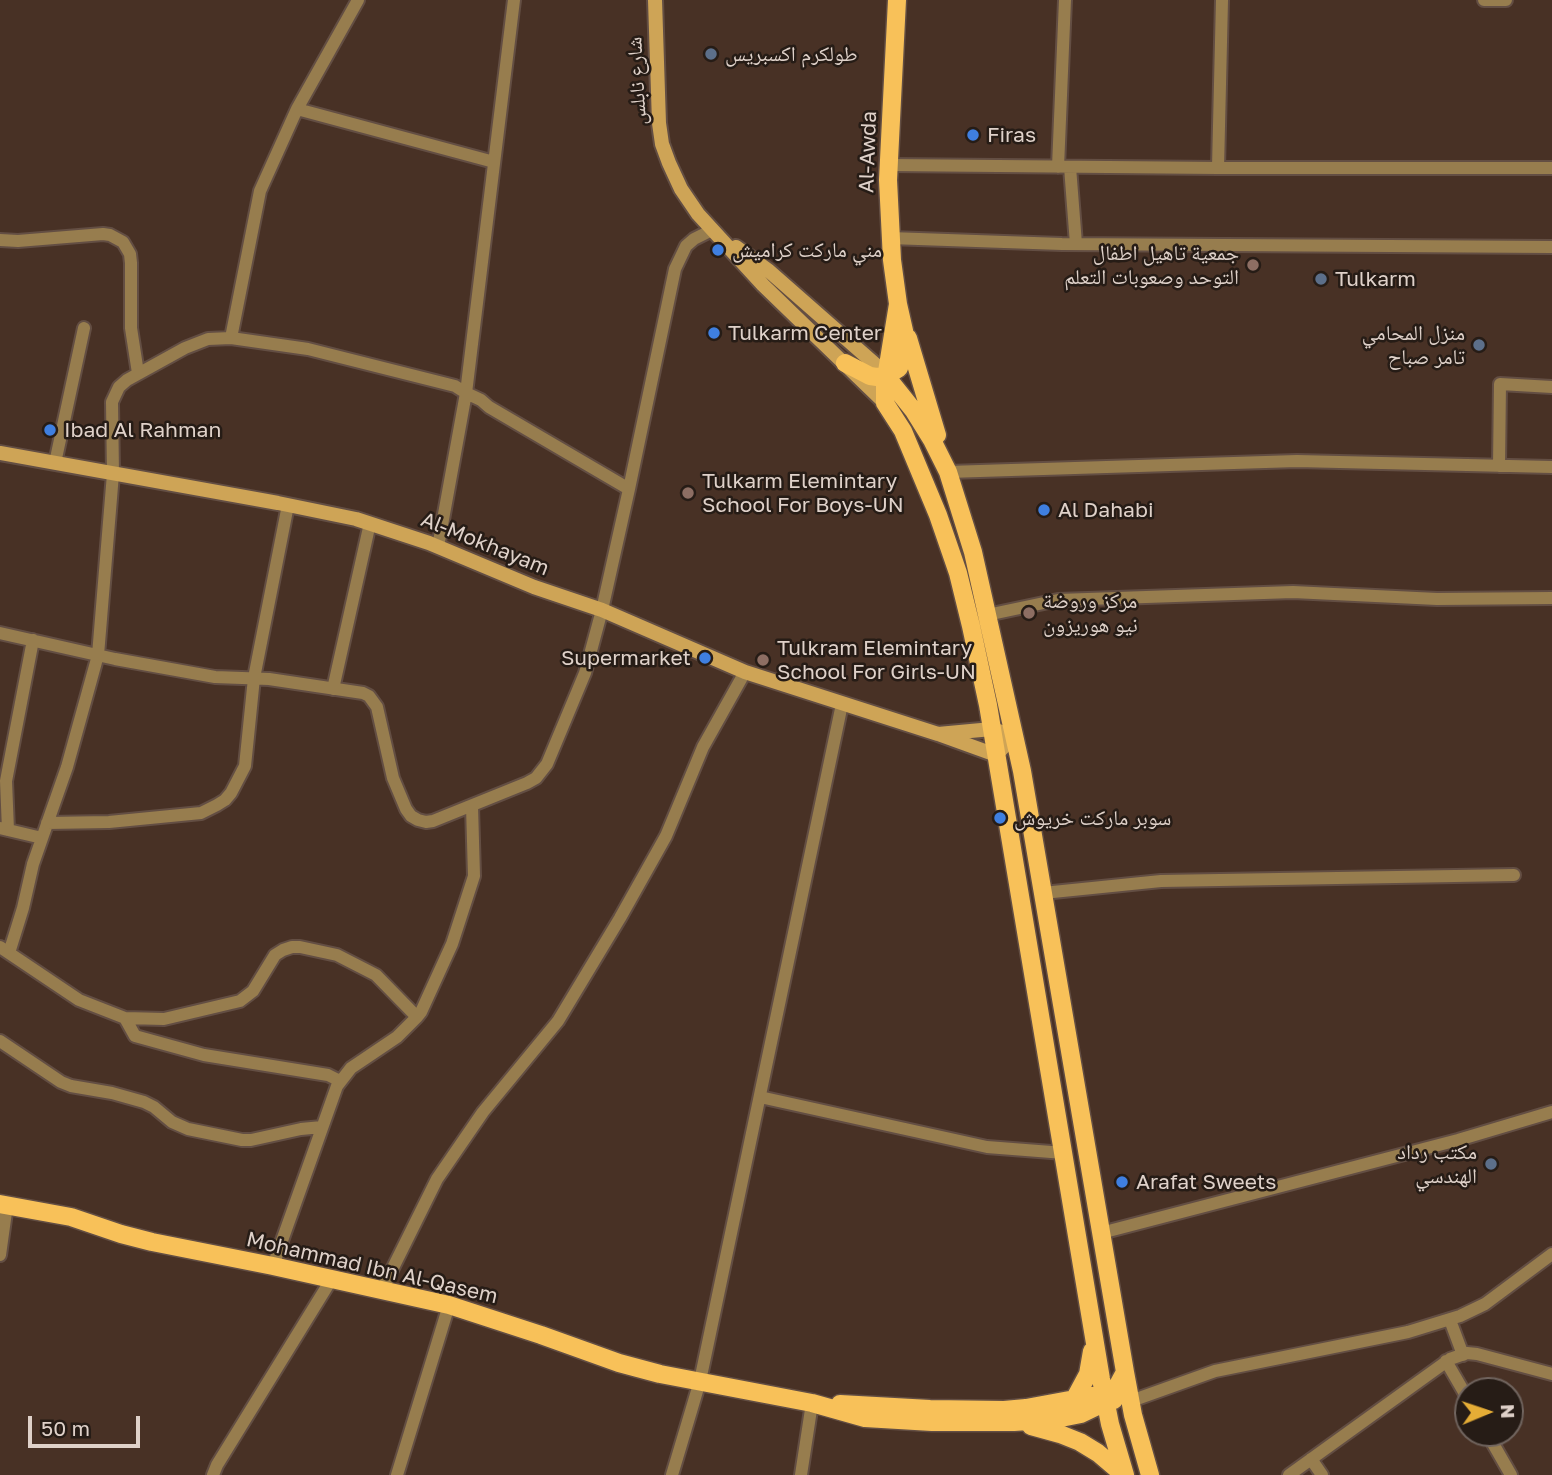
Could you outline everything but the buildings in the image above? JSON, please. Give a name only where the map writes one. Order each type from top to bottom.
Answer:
[{"type":"main road","name":"Al-Awda","points":[[897,0],[888,165],[890,238],[898,304]]},
{"type":"main road","points":[[845,363],[877,377],[886,376],[899,368],[905,335],[898,304]]},
{"type":"main road","points":[[898,304],[973,552],[1014,736],[1130,1401],[1150,1475]]},
{"type":"main road","points":[[886,376],[885,403],[902,431],[937,515],[958,573],[971,626],[992,729],[1094,1337],[1110,1424],[1124,1475]]},
{"type":"main road","points":[[886,376],[914,411],[948,472]]},
{"type":"main road","name":"Mohammad Ibn Al-Qasem","points":[[4,1205],[71,1217],[152,1242],[449,1306],[619,1363],[660,1374],[812,1403]]},
{"type":"main road","points":[[1074,1399],[1088,1374],[1094,1337]]},
{"type":"main road","points":[[812,1403],[864,1418],[932,1422],[1056,1419],[1081,1414],[1107,1398],[1125,1372]]},
{"type":"main road","points":[[812,1403],[1004,1410],[1074,1399],[1107,1398],[1123,1407],[1137,1427]]},
{"type":"main road","points":[[1014,1422],[1080,1442],[1124,1475]]},
{"type":"street","points":[[231,338],[260,191],[297,109],[358,0]]},
{"type":"street","points":[[438,547],[461,389],[468,378],[514,0]]},
{"type":"street","name":"شارع نابلس","points":[[656,0],[659,123],[662,144],[681,190],[712,230]]},
{"type":"street","points":[[1065,0],[1064,167],[1076,244]]},
{"type":"street","points":[[1218,168],[1222,0],[1232,0]]},
{"type":"street","points":[[1484,0],[1506,0]]},
{"type":"street","points":[[297,109],[494,162]]},
{"type":"street","points":[[888,165],[1552,168]]},
{"type":"street","points":[[712,230],[763,285],[885,403]]},
{"type":"street","points":[[712,230],[769,271],[886,376]]},
{"type":"street","points":[[0,633],[215,677],[269,679],[363,693],[374,701],[377,707],[393,778],[406,810],[411,816],[425,822],[472,806],[536,778],[542,772],[585,673],[629,489],[675,269],[686,246],[712,230]]},
{"type":"street","points":[[0,240],[18,242],[103,234],[118,238],[130,254],[131,328],[138,373]]},
{"type":"street","points":[[890,238],[1076,244],[1552,247]]},
{"type":"street","points":[[55,463],[84,328]]},
{"type":"street","points":[[417,1017],[376,975],[337,955],[300,947],[292,947],[275,955],[253,991],[240,1001],[174,1018],[125,1018],[79,1000],[4,950],[23,908],[33,864],[67,767],[99,655],[113,474],[112,402],[119,387],[127,380],[197,342],[208,339],[231,338],[308,349],[461,389],[629,489]]},
{"type":"street","points":[[1499,466],[1500,384],[1552,387]]},
{"type":"street","name":"Al-Mokhayam","points":[[0,453],[288,505],[370,523],[438,547],[534,587],[602,610],[745,672],[996,755]]},
{"type":"street","points":[[948,472],[1297,461],[1552,467]]},
{"type":"street","points":[[47,823],[108,822],[201,813],[225,800],[237,784],[245,766],[254,678],[288,505]]},
{"type":"street","points":[[333,688],[370,523]]},
{"type":"street","points":[[987,615],[1058,600],[1293,592],[1437,599],[1552,598]]},
{"type":"street","points":[[33,640],[6,781],[4,829],[42,838]]},
{"type":"street","points":[[382,1290],[437,1179],[482,1112],[558,1021],[620,918],[666,836],[703,747],[745,672]]},
{"type":"street","points":[[672,1475],[700,1381],[842,704]]},
{"type":"street","points":[[938,734],[992,729],[1014,736],[996,755]]},
{"type":"street","points":[[273,1266],[340,1081],[351,1068],[391,1042],[417,1017],[452,944],[474,876],[472,806]]},
{"type":"street","points":[[1043,893],[1161,881],[1514,875]]},
{"type":"street","points":[[125,1018],[135,1037],[204,1055],[328,1075],[340,1081]]},
{"type":"street","points":[[0,1041],[61,1082],[144,1102],[172,1122],[188,1129],[251,1140],[322,1127]]},
{"type":"street","points":[[760,1097],[987,1147],[1063,1153]]},
{"type":"street","points":[[1101,1233],[1458,1140],[1552,1112]]},
{"type":"street","points":[[0,1255],[4,1205]]},
{"type":"street","points":[[1130,1401],[1215,1371],[1408,1332],[1450,1320],[1485,1304],[1552,1254]]},
{"type":"street","points":[[213,1475],[331,1280]]},
{"type":"street","points":[[397,1475],[449,1306]]},
{"type":"street","points":[[1450,1320],[1463,1354]]},
{"type":"street","points":[[1290,1475],[1446,1361],[1463,1354],[1477,1354],[1552,1374]]},
{"type":"street","points":[[1446,1361],[1455,1377]]},
{"type":"street","points":[[801,1475],[812,1403]]},
{"type":"street","points":[[1496,1447],[1511,1475]]},
{"type":"street","points":[[1311,1459],[1322,1475]]},
{"type":"place","name":"طولكرم اكسبريس","points":[[711,54]]},
{"type":"place","name":"Firas","points":[[973,135]]},
{"type":"place","name":"مني ماركت كراميش","points":[[718,250]]},
{"type":"place","name":"جمعية تاهيل اطفال التوحد وصعوبات التعلم","points":[[1253,265]]},
{"type":"place","name":"Tulkarm","points":[[1321,279]]},
{"type":"place","name":"Tulkarm Center","points":[[714,333]]},
{"type":"place","name":"منزل المحامي تامر صباح","points":[[1479,345]]},
{"type":"place","name":"Ibad Al Rahman","points":[[50,430]]},
{"type":"place","name":"Tulkarm Elemintary School For Boys-UN","points":[[688,493]]},
{"type":"place","name":"Al Dahabi","points":[[1044,510]]},
{"type":"place","name":"مركز وروضة نيو هوريزون","points":[[1029,613]]},
{"type":"place","name":"Supermarket","points":[[705,658]]},
{"type":"place","name":"Tulkram Elemintary School For Girls-UN","points":[[763,660]]},
{"type":"place","name":"سوبر ماركت خريوش","points":[[1000,818]]},
{"type":"place","name":"مكتب رداد الهندسي","points":[[1491,1164]]},
{"type":"place","name":"Arafat Sweets","points":[[1122,1182]]}]
